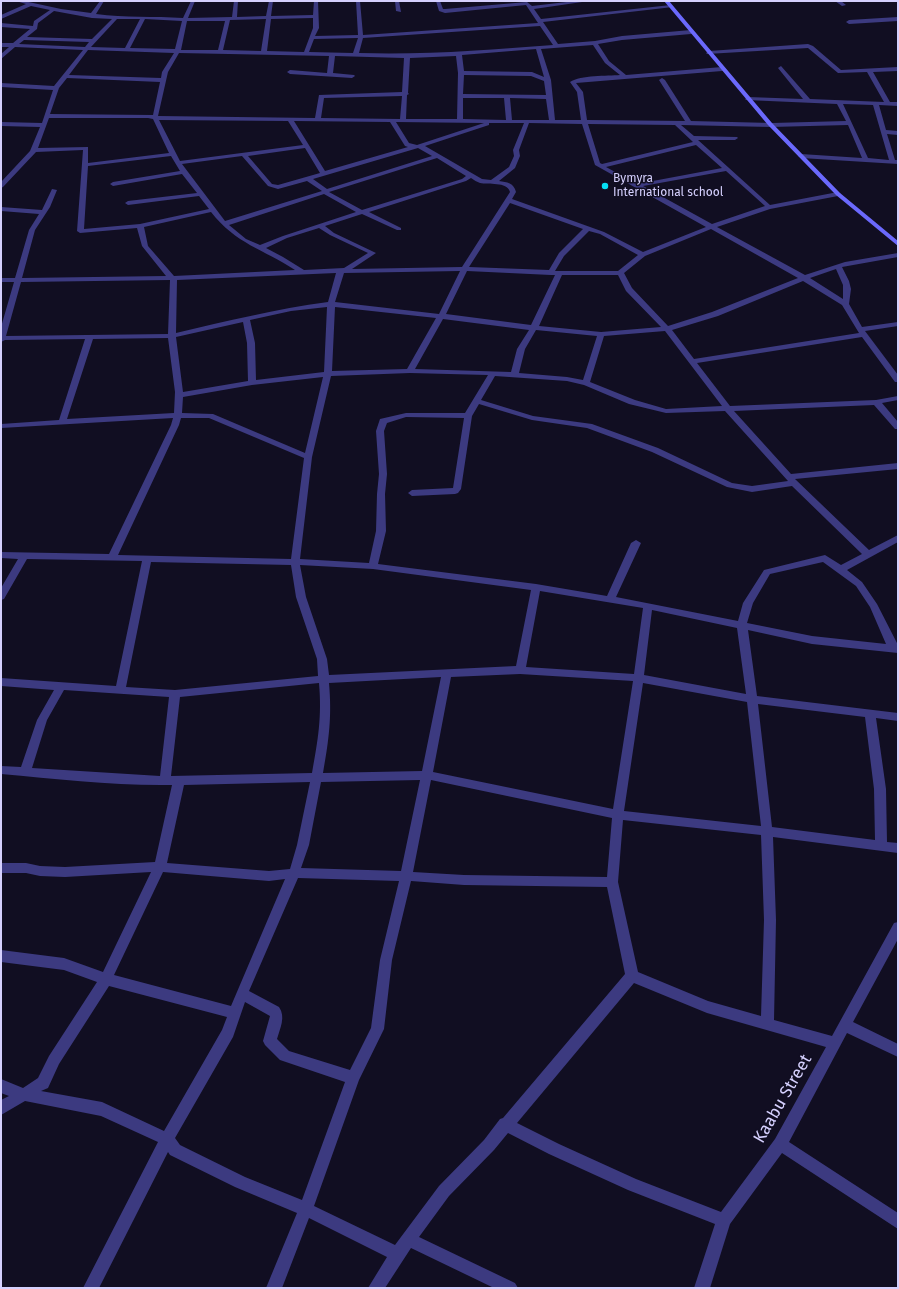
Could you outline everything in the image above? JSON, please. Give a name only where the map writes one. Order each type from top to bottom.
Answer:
[{"type":"street","points":[[18,1],[61,11],[116,18],[228,19],[315,16]]},
{"type":"street","points":[[92,16],[102,1]]},
{"type":"street","points":[[193,1],[185,19],[178,50],[165,72],[155,118],[172,154],[212,210],[224,224],[244,240],[302,272]]},
{"type":"street","points":[[234,18],[236,1]]},
{"type":"street","points":[[264,52],[270,1]]},
{"type":"street","points":[[306,54],[316,28],[316,1]]},
{"type":"street","points":[[355,56],[360,37],[358,1]]},
{"type":"street","points":[[397,1],[399,11]]},
{"type":"street","points":[[438,1],[441,10],[445,11],[587,1]]},
{"type":"street","points":[[485,1],[489,7]]},
{"type":"street","points":[[666,1],[770,125],[838,194],[898,244]]},
{"type":"street","points":[[837,1],[844,5]]},
{"type":"street","points":[[1,17],[30,4]]},
{"type":"street","points":[[528,4],[557,46]]},
{"type":"street","points":[[312,38],[360,37],[540,23],[671,6]]},
{"type":"street","points":[[1,57],[35,28],[36,22],[54,9]]},
{"type":"street","points":[[1,186],[33,150],[44,125],[56,88],[86,48],[116,18]]},
{"type":"street","points":[[127,50],[143,18]]},
{"type":"street","points":[[220,52],[228,19]]},
{"type":"street","points":[[849,22],[898,19]]},
{"type":"street","points":[[1,25],[35,28]]},
{"type":"street","points":[[1,44],[127,50],[407,56],[459,54],[594,43],[622,38],[691,32]]},
{"type":"street","points":[[22,38],[93,41]]},
{"type":"street","points":[[594,43],[607,62],[623,75]]},
{"type":"street","points":[[709,53],[808,46],[820,54],[840,72],[898,69]]},
{"type":"street","points":[[538,47],[548,80],[552,122]]},
{"type":"street","points":[[459,54],[461,73],[460,121]]},
{"type":"street","points":[[330,74],[332,55]]},
{"type":"street","points":[[403,120],[406,94],[407,56]]},
{"type":"street","points":[[722,68],[623,75],[579,80],[574,82],[580,95],[584,122],[596,164],[804,278],[845,304],[862,332],[898,380]]},
{"type":"street","points":[[781,68],[808,101]]},
{"type":"street","points":[[869,70],[888,103]]},
{"type":"street","points":[[290,72],[352,76]]},
{"type":"street","points":[[461,73],[532,74],[548,80]]},
{"type":"street","points":[[65,76],[163,80]]},
{"type":"street","points":[[662,80],[690,124]]},
{"type":"street","points":[[1,85],[56,88]]},
{"type":"street","points":[[318,119],[321,96],[406,94]]},
{"type":"street","points":[[461,96],[550,97]]},
{"type":"street","points":[[507,96],[509,122]]},
{"type":"street","points":[[748,98],[898,104]]},
{"type":"street","points":[[839,102],[866,160]]},
{"type":"street","points":[[801,156],[895,162],[875,103]]},
{"type":"street","points":[[47,116],[148,116],[155,118],[770,125],[850,123]]},
{"type":"street","points":[[290,119],[323,173]]},
{"type":"street","points":[[392,120],[407,145],[422,147],[480,181],[507,184],[512,188],[513,192],[464,270],[441,316],[410,371]]},
{"type":"street","points":[[244,155],[273,187],[309,179],[323,173],[495,122]]},
{"type":"street","points":[[492,183],[512,168],[517,156],[516,150],[527,122]]},
{"type":"street","points":[[1,124],[44,125]]},
{"type":"street","points":[[677,124],[769,207]]},
{"type":"street","points":[[885,132],[898,133]]},
{"type":"street","points":[[691,138],[735,138]]},
{"type":"street","points":[[601,166],[697,143]]},
{"type":"street","points":[[179,163],[306,146]]},
{"type":"street","points":[[33,150],[86,148],[80,231],[140,226],[212,210]]},
{"type":"street","points":[[84,165],[172,154]]},
{"type":"street","points":[[224,224],[326,190],[437,156]]},
{"type":"street","points":[[635,186],[726,169]]},
{"type":"street","points":[[113,184],[184,172]]},
{"type":"street","points":[[260,248],[360,212],[464,180],[470,176]]},
{"type":"street","points":[[309,179],[326,190],[326,194],[360,212],[399,229]]},
{"type":"street","points":[[54,190],[44,212],[32,230],[1,339],[172,336],[246,318],[291,309],[331,304],[534,328],[602,334],[667,329],[715,314],[838,266],[898,255]]},
{"type":"street","points":[[128,203],[201,194]]},
{"type":"street","points":[[341,270],[464,270],[551,273],[620,273],[643,255],[711,227],[769,207],[838,194]]},
{"type":"street","points":[[508,200],[602,233],[643,255]]},
{"type":"street","points":[[1,209],[44,212]]},
{"type":"street","points":[[112,558],[175,425],[178,415],[179,395],[172,336],[171,306],[174,281],[144,246],[140,226]]},
{"type":"street","points":[[1,280],[171,278],[346,270],[373,253],[332,234],[320,226]]},
{"type":"street","points":[[551,273],[552,268],[565,252],[588,228]]},
{"type":"street","points":[[838,266],[847,283],[848,295],[845,304]]},
{"type":"street","points":[[91,1288],[167,1140],[228,1033],[242,993],[294,873],[303,845],[325,734],[326,704],[322,659],[301,597],[295,562],[308,457],[328,374],[331,304],[341,270]]},
{"type":"street","points":[[514,375],[521,349],[534,328],[559,273]]},
{"type":"street","points":[[620,273],[629,289],[667,329],[728,408],[792,480],[868,554]]},
{"type":"street","points":[[246,318],[251,343],[252,383]]},
{"type":"street","points":[[692,362],[862,332],[898,324]]},
{"type":"street","points":[[586,383],[602,334]]},
{"type":"street","points":[[62,423],[90,337]]},
{"type":"street","points":[[179,395],[252,383],[328,374],[410,371],[493,373],[566,379],[586,383],[632,402],[666,410],[876,402],[898,398]]},
{"type":"street","points":[[412,493],[455,491],[457,489],[468,416],[493,373]]},
{"type":"street","points":[[476,401],[532,418],[589,426],[655,450],[730,485],[752,489],[764,488],[792,480],[898,466]]},
{"type":"street","points":[[876,402],[898,427]]},
{"type":"street","points":[[1,426],[178,415],[210,416],[308,457]]},
{"type":"street","points":[[373,566],[381,531],[381,494],[384,474],[380,431],[383,421],[406,415],[468,416]]},
{"type":"street","points":[[841,569],[898,538]]},
{"type":"street","points":[[610,600],[636,543]]},
{"type":"street","points":[[1,555],[295,562],[373,566],[536,587],[648,606],[812,640],[896,648]]},
{"type":"street","points":[[1,597],[24,556]]},
{"type":"street","points":[[120,691],[147,558]]},
{"type":"street","points":[[767,1024],[770,920],[767,831],[742,625],[748,603],[767,572],[825,558],[859,584],[874,606],[896,648]]},
{"type":"street","points":[[520,670],[536,587]]},
{"type":"street","points":[[632,976],[612,882],[618,815],[639,678],[648,606]]},
{"type":"street","points":[[1,682],[175,694],[324,679],[520,670],[639,678],[752,699],[898,717]]},
{"type":"street","points":[[274,1288],[306,1209],[353,1078],[377,1029],[386,960],[406,877],[447,673]]},
{"type":"street","points":[[25,773],[42,720],[61,687]]},
{"type":"street","points":[[165,780],[175,694]]},
{"type":"street","points":[[870,713],[880,790],[881,846]]},
{"type":"street","points":[[1,770],[25,773],[148,781],[427,776],[618,815],[767,831],[898,848]]},
{"type":"street","points":[[1,1108],[43,1082],[54,1060],[106,979],[160,867],[179,780]]},
{"type":"street","points":[[1,868],[26,868],[40,872],[65,872],[160,867],[269,876],[294,873],[375,874],[464,880],[612,882]]},
{"type":"street","name":"Kaabu Street","points":[[702,1288],[724,1220],[780,1144],[898,927]]},
{"type":"street","points":[[1,956],[64,964],[106,979],[236,1013]]},
{"type":"street","points":[[632,976],[707,1007],[835,1043]]},
{"type":"street","points":[[376,1288],[397,1254],[444,1191],[489,1145],[505,1124],[632,976]]},
{"type":"street","points":[[242,993],[274,1011],[278,1015],[270,1042],[285,1056],[353,1078]]},
{"type":"street","points":[[845,1025],[898,1051]]},
{"type":"street","points":[[1,1086],[25,1094],[102,1109],[167,1140],[175,1150],[233,1179],[306,1209],[397,1254]]},
{"type":"street","points":[[505,1124],[554,1149],[633,1185],[724,1220]]},
{"type":"street","points":[[780,1144],[898,1222]]},
{"type":"street","points":[[408,1239],[510,1288]]},
{"type":"place","name":"Bymyra International school","points":[[605,186]]}]
